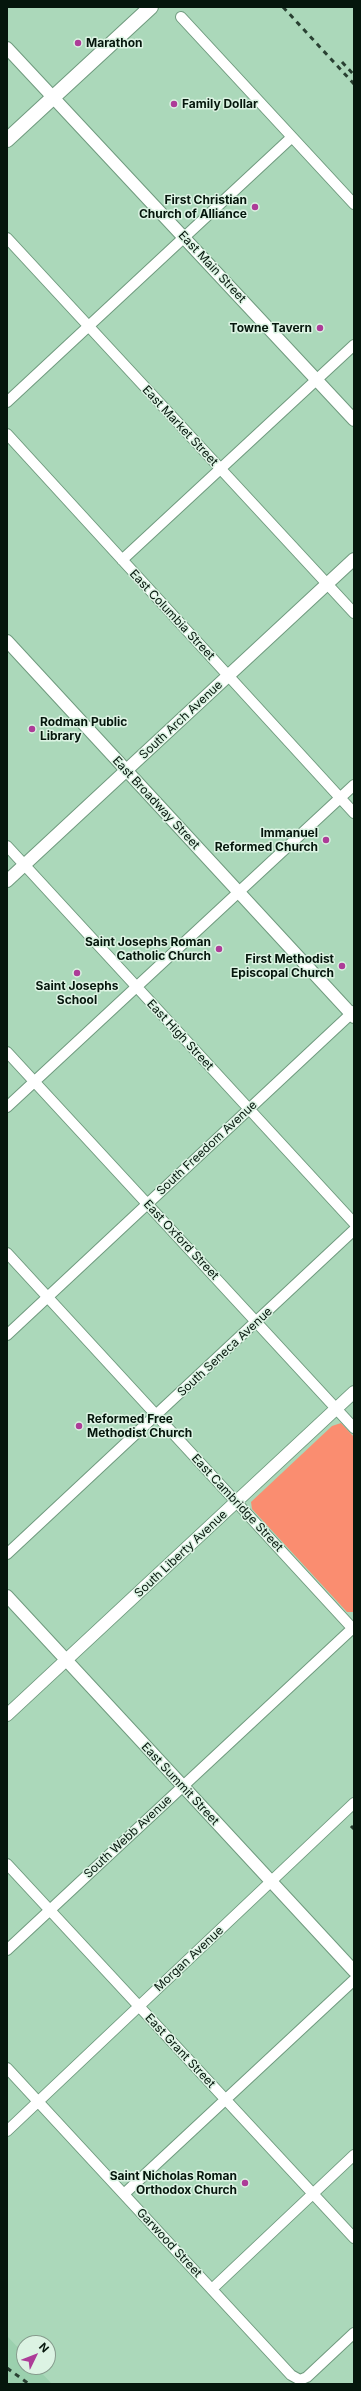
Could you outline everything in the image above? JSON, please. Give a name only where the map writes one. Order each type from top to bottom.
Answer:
[{"type":"main road","points":[[7,140],[151,7]]},
{"type":"street","points":[[181,17],[354,204]]},
{"type":"street","name":"East Main Street","points":[[7,48],[354,420]]},
{"type":"street","points":[[7,402],[292,137]]},
{"type":"street","name":"East Market Street","points":[[7,238],[354,613]]},
{"type":"street","points":[[122,560],[354,346]]},
{"type":"street","name":"East Columbia Street","points":[[7,434],[354,813]]},
{"type":"street","name":"South Arch Avenue","points":[[7,881],[354,559]]},
{"type":"street","name":"East Broadway Street","points":[[10,644],[237,892],[353,1014]]},
{"type":"street","points":[[7,1107],[354,785]]},
{"type":"street","name":"East High Street","points":[[7,846],[354,1223]]},
{"type":"street","name":"South Freedom Avenue","points":[[7,1334],[353,1014]]},
{"type":"street","name":"East Oxford Street","points":[[7,1052],[148,1203],[354,1428]]},
{"type":"street","name":"South Seneca Avenue","points":[[7,1554],[157,1416],[354,1230]]},
{"type":"street","name":"East Cambridge Street","points":[[7,1253],[354,1628]]},
{"type":"street","name":"South Liberty Avenue","points":[[7,1715],[354,1392]]},
{"type":"street","name":"East Summit Street","points":[[7,1596],[354,1971]]},
{"type":"street","name":"South Webb Avenue","points":[[7,1950],[354,1628]]},
{"type":"street","name":"Morgan Avenue","points":[[7,2131],[354,1803]]},
{"type":"street","name":"East Grant Street","points":[[7,1864],[354,2238]]},
{"type":"street","points":[[124,2194],[354,1980]]},
{"type":"street","name":"Garwood Street","points":[[7,2068],[291,2375],[300,2380],[308,2377],[354,2333]]},
{"type":"street","points":[[212,2289],[354,2155]]},
{"type":"shaded area","points":[[341,1423],[354,1437],[354,1612],[347,1612],[252,1509],[251,1502],[332,1426]]},
{"type":"shaded area","points":[[7,2336],[16,2346],[16,2375],[44,2375],[52,2384],[7,2384]]},
{"type":"railway","points":[[283,7],[354,84]]},
{"type":"railway","points":[[342,62],[354,75]]},
{"type":"railway","points":[[351,1826],[354,1829]]},
{"type":"railway","points":[[7,2368],[29,2384]]},
{"type":"place","name":"Marathon","points":[[78,43]]},
{"type":"place","name":"Family Dollar","points":[[174,104]]},
{"type":"place","name":"First Christian Church of Alliance","points":[[255,207]]},
{"type":"place","name":"Towne Tavern","points":[[320,328]]},
{"type":"place","name":"Rodman Public Library","points":[[32,729]]},
{"type":"place","name":"Immanuel Reformed Church","points":[[326,840]]},
{"type":"place","name":"Saint Josephs Roman Catholic Church","points":[[219,949]]},
{"type":"place","name":"First Methodist Episcopal Church","points":[[342,966]]},
{"type":"place","name":"Saint Josephs School","points":[[77,973]]},
{"type":"place","name":"Reformed Free Methodist Church","points":[[79,1426]]},
{"type":"place","name":"Saint Nicholas Roman Orthodox Church","points":[[245,2183]]}]
